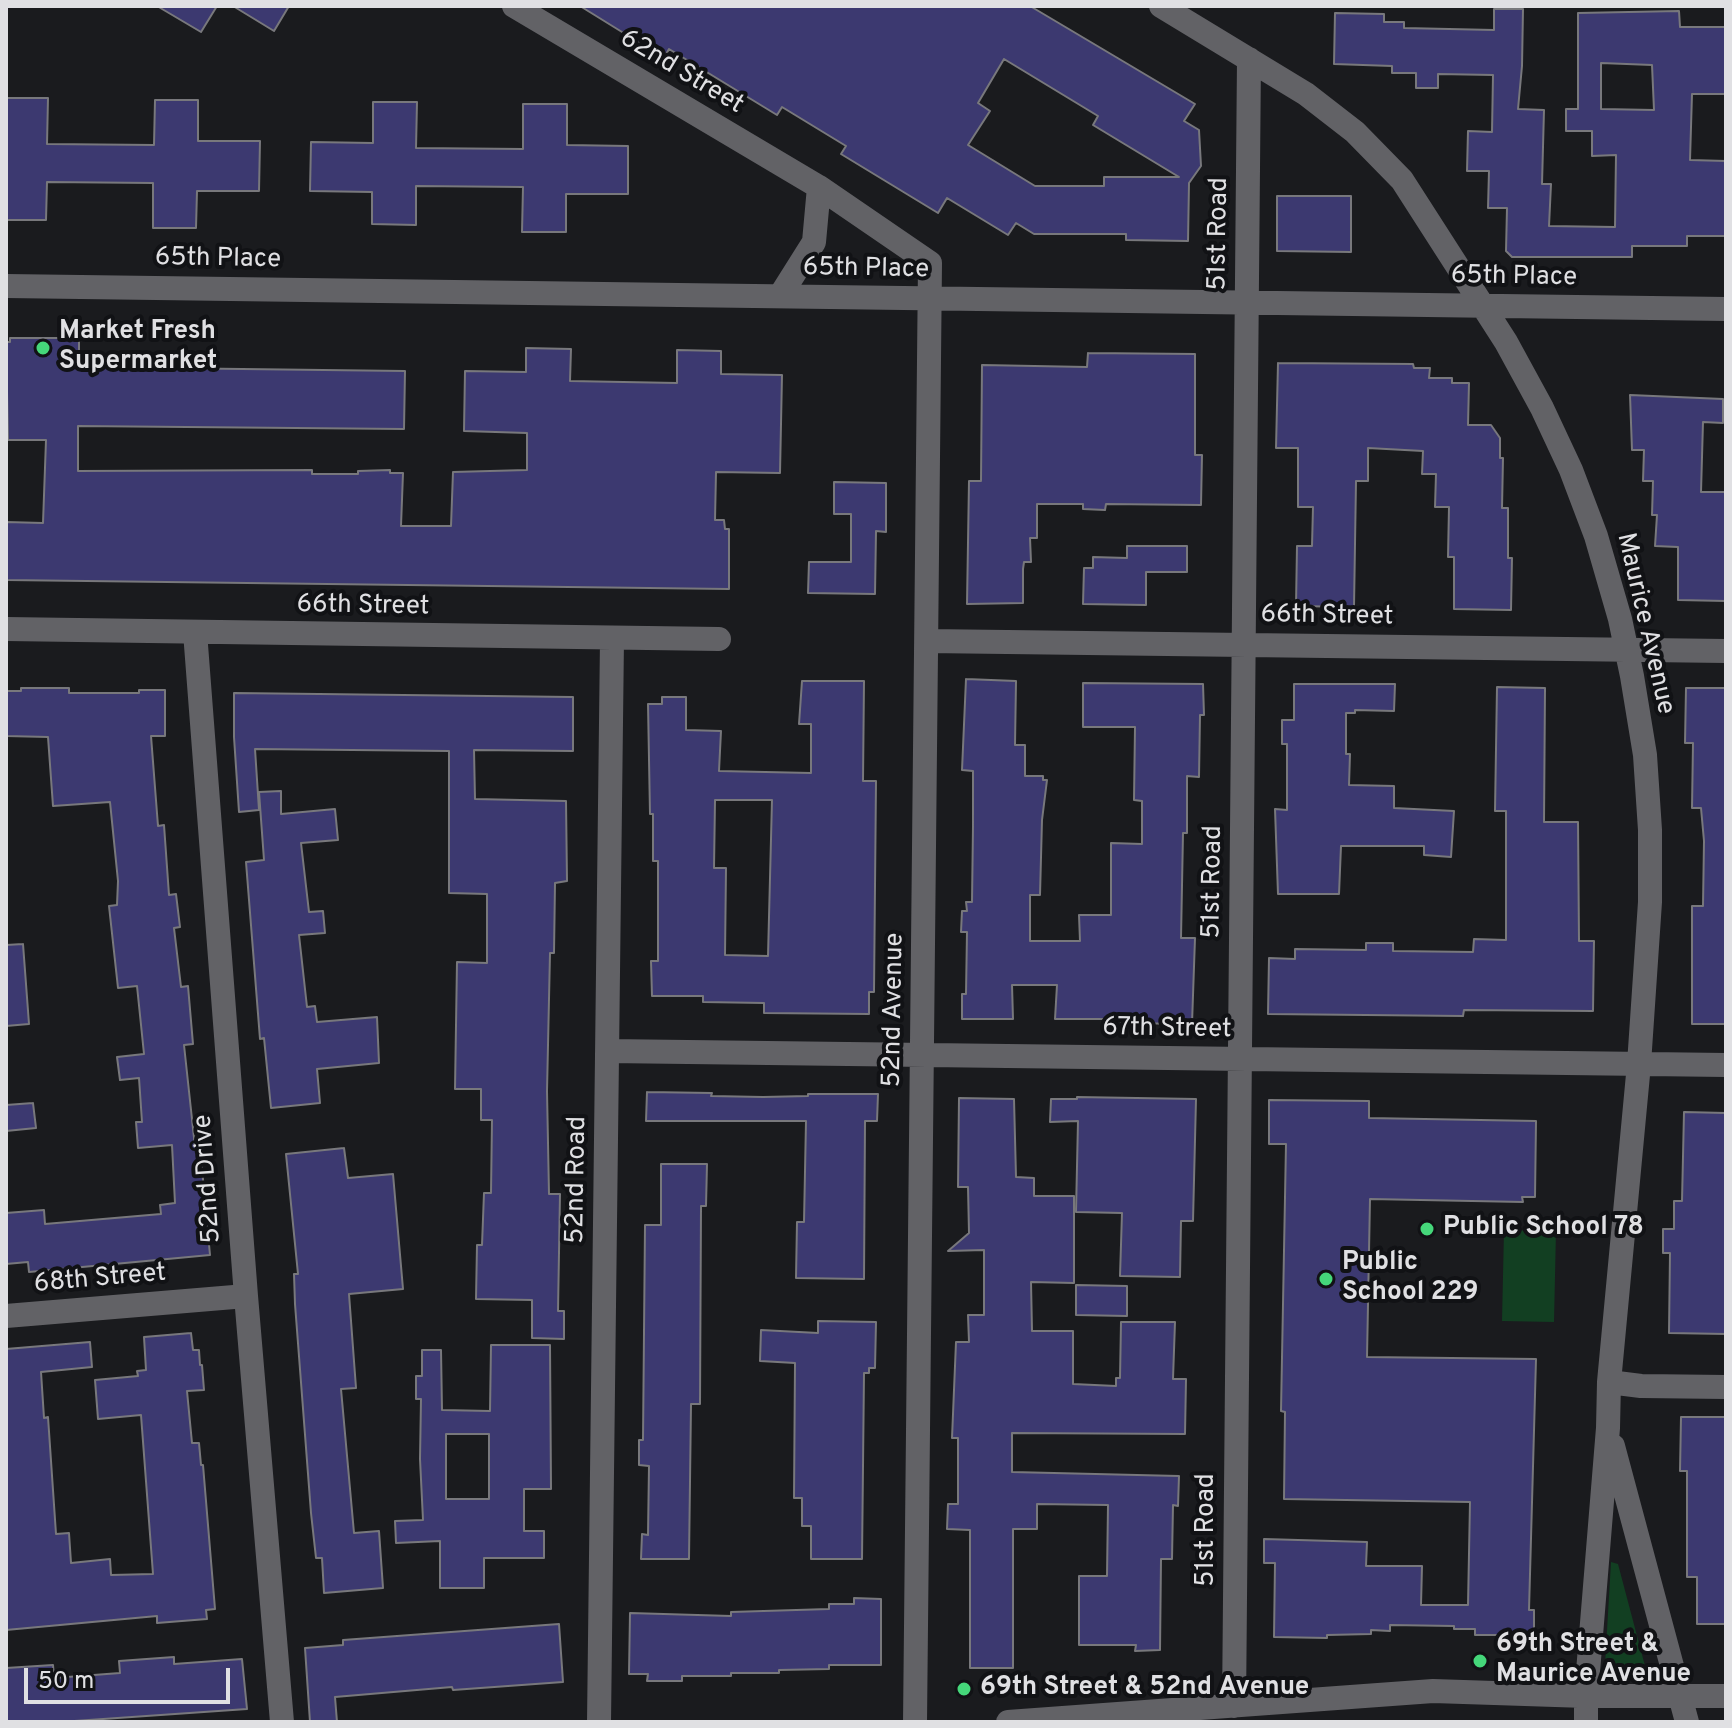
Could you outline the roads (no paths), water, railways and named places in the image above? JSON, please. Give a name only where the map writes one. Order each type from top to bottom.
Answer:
[{"type":"street","name":"62nd Street","points":[[514,6],[819,187],[930,263],[932,299]]},
{"type":"street","name":"Maurice Avenue","points":[[1161,6],[1189,13],[1249,59],[1306,94],[1355,132],[1402,180],[1482,305],[1542,408],[1571,470],[1596,536],[1627,648],[1645,755],[1650,830],[1650,902],[1639,1064],[1609,1382],[1586,1722]]},
{"type":"street","name":"51st Road","points":[[1234,1706],[1249,59]]},
{"type":"street","points":[[780,296],[814,242],[819,187]]},
{"type":"street","name":"65th Place","points":[[6,286],[1726,309]]},
{"type":"street","name":"52nd Avenue","points":[[915,1722],[932,299]]},
{"type":"street","name":"66th Street","points":[[6,629],[719,639]]},
{"type":"street","name":"52nd Drive","points":[[195,632],[282,1722]]},
{"type":"street","name":"52nd Road","points":[[599,1722],[612,639]]},
{"type":"street","name":"66th Street","points":[[927,641],[1726,651]]},
{"type":"street","name":"67th Street","points":[[608,1051],[1726,1065]]},
{"type":"street","name":"68th Street","points":[[6,1316],[246,1296]]},
{"type":"street","points":[[1609,1382],[1641,1386],[1726,1387]]},
{"type":"street","name":"Maurice Avenue","points":[[1608,1428],[1687,1722]]},
{"type":"street","points":[[1008,1722],[1433,1691],[1726,1696]]},
{"type":"place","name":"Market Fresh Supermarket","points":[[43,348]]},
{"type":"place","name":"Public School 78","points":[[1427,1229]]},
{"type":"place","name":"Public School 229","points":[[1326,1279]]},
{"type":"place","name":"69th Street & Maurice Avenue","points":[[1480,1661]]},
{"type":"place","name":"69th Street & 52nd Avenue","points":[[964,1689]]}]
